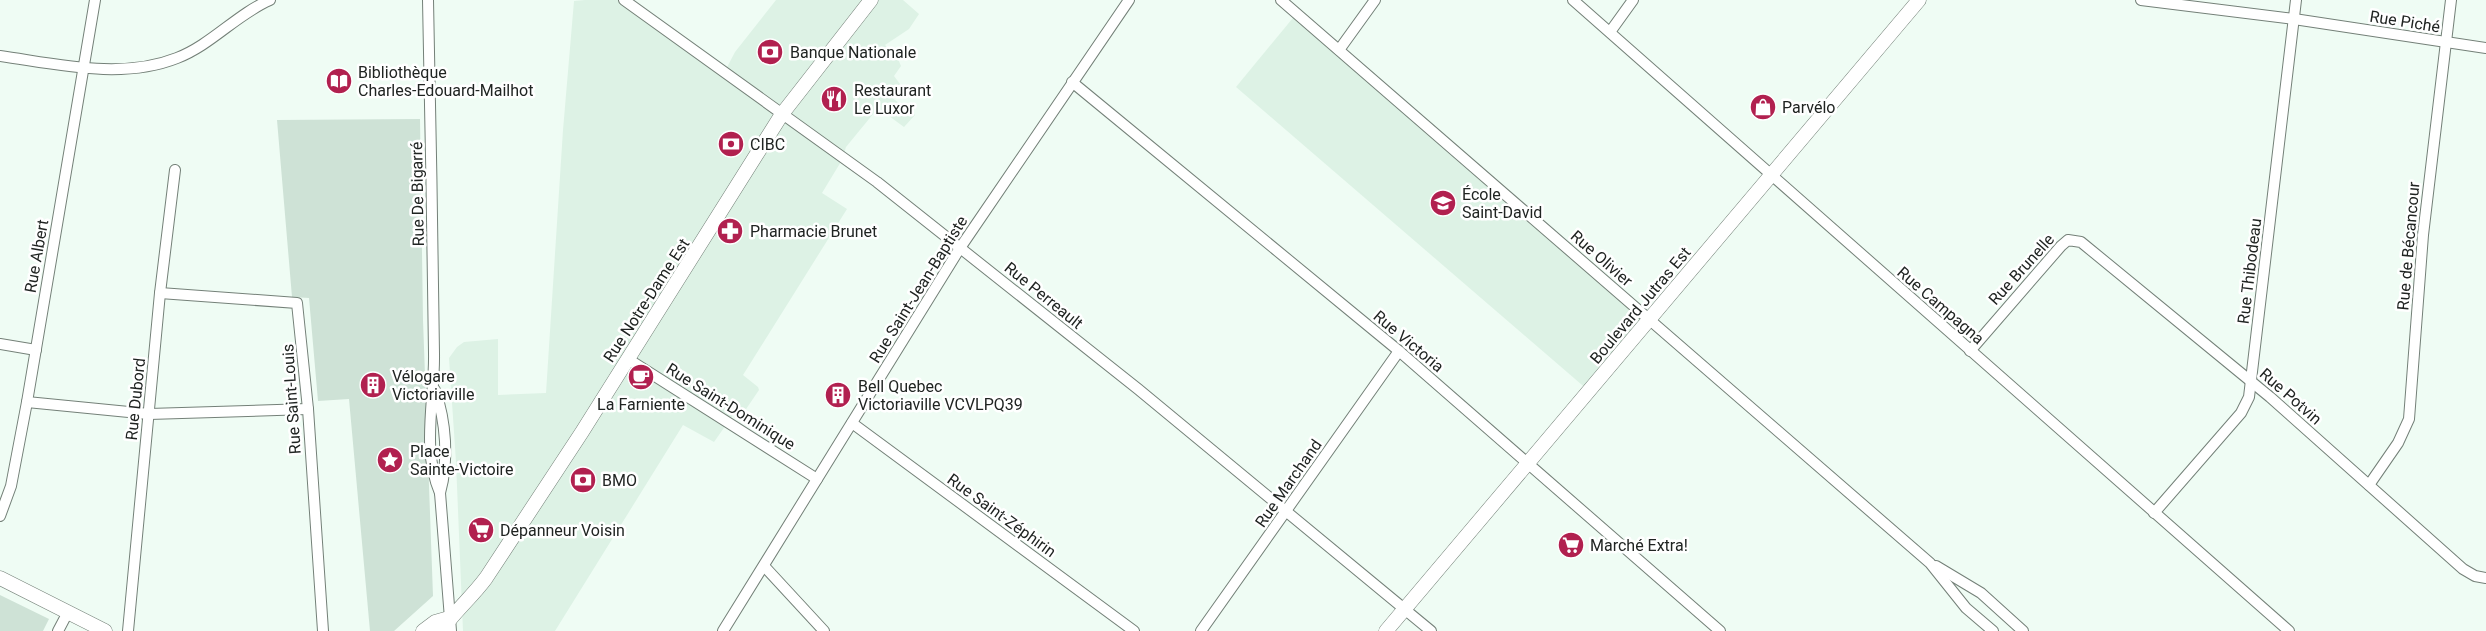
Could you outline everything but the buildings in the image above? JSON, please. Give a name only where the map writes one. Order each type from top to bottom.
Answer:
[{"type":"street","name":"Rue Albert","points":[[0,516],[11,486],[27,402],[95,0]]},
{"type":"street","points":[[0,56],[84,68],[130,69],[177,58],[270,0]]},
{"type":"street","name":"Rue De Bigarré","points":[[428,0],[434,387],[430,412],[433,476],[440,493],[450,625]]},
{"type":"street","name":"Rue Perreault","points":[[624,0],[878,182],[1287,510],[1431,631]]},
{"type":"street","name":"Rue Notre-Dame Est","points":[[450,625],[486,578],[628,359],[782,114],[871,0]]},
{"type":"street","name":"Rue Saint-Jean-Baptiste","points":[[723,631],[960,248],[1129,0]]},
{"type":"street","name":"Rue Olivier","points":[[1281,0],[1930,563],[1966,608],[1993,631]]},
{"type":"street","points":[[1339,50],[1375,0]]},
{"type":"street","name":"Rue Campagna","points":[[1574,0],[2289,631]]},
{"type":"street","points":[[1610,32],[1633,0]]},
{"type":"street","name":"Boulevard Jutras Est","points":[[1386,631],[1920,0]]},
{"type":"street","name":"Rue Piché","points":[[2140,0],[2294,19],[2486,48]]},
{"type":"street","name":"Rue Thibodeau","points":[[2154,513],[2241,413],[2249,396],[2296,0]]},
{"type":"street","name":"Rue de Bécancour","points":[[2369,485],[2398,443],[2409,419],[2422,235],[2451,0]]},
{"type":"street","name":"Rue Victoria","points":[[1072,82],[1399,351],[1720,631]]},
{"type":"street","name":"Rue Dubord","points":[[128,631],[160,293],[175,170]]},
{"type":"street","name":"Rue Brunelle","points":[[1970,351],[2061,246],[2067,240],[2074,240]]},
{"type":"street","name":"Rue Potvin","points":[[2074,240],[2081,242],[2251,381],[2463,569],[2475,576],[2486,578]]},
{"type":"street","name":"Rue Saint-Louis","points":[[160,293],[297,303],[308,409],[323,631]]},
{"type":"street","points":[[0,344],[36,350]]},
{"type":"street","name":"Rue Marchand","points":[[1202,631],[1399,351]]},
{"type":"street","name":"Rue Saint-Dominique","points":[[628,359],[817,478]]},
{"type":"street","points":[[27,402],[148,414],[308,409]]},
{"type":"street","name":"Rue Saint-Zéphirin","points":[[852,423],[1134,631]]},
{"type":"street","name":"Rue Olivier","points":[[1930,563],[1981,593],[2023,631]]},
{"type":"street","points":[[764,566],[825,631]]},
{"type":"street","points":[[0,578],[105,631]]},
{"type":"street","points":[[58,631],[68,612]]},
{"type":"street","points":[[423,631],[435,622],[450,625]]},
{"type":"street","points":[[441,631],[450,625]]},
{"type":"shaded area","points":[[622,0],[724,73],[735,52],[776,0],[903,0],[919,14],[909,29],[885,45],[898,59],[901,66],[894,76],[900,84],[891,97],[915,115],[904,127],[878,108],[846,147],[842,160],[822,193],[847,209],[743,375],[759,390],[740,418],[733,415],[714,442],[683,425],[555,631],[463,631],[449,358],[464,342],[498,339],[498,395],[546,393],[574,1]]},
{"type":"shaded area","name":"École Saint-David","points":[[1297,13],[1649,319],[1589,391],[1236,87]]},
{"type":"shaded area","points":[[420,119],[423,320],[433,596],[394,631],[370,631],[349,399],[318,401],[309,298],[292,297],[277,120]]},
{"type":"shaded area","points":[[0,595],[49,619],[43,631],[0,631]]},
{"type":"place","name":"Banque Nationale","points":[[770,52]]},
{"type":"place","name":"Bibliothèque Charles-Edouard-Mailhot","points":[[339,81]]},
{"type":"place","name":"Restaurant Le Luxor","points":[[834,99]]},
{"type":"place","name":"Parvélo","points":[[1763,107]]},
{"type":"place","name":"CIBC","points":[[731,144]]},
{"type":"place","name":"École Saint-David","points":[[1443,203]]},
{"type":"place","name":"Pharmacie Brunet","points":[[730,231]]},
{"type":"place","name":"La Farniente","points":[[641,377]]},
{"type":"place","name":"Vélogare Victoriaville","points":[[373,385]]},
{"type":"place","name":"Bell Quebec Victoriaville VCVLPQ39","points":[[838,395]]},
{"type":"place","name":"Place Sainte-Victoire","points":[[390,460]]},
{"type":"place","name":"BMO","points":[[583,480]]},
{"type":"place","name":"Dépanneur Voisin","points":[[481,530]]},
{"type":"place","name":"Marché Extra!","points":[[1571,545]]}]
